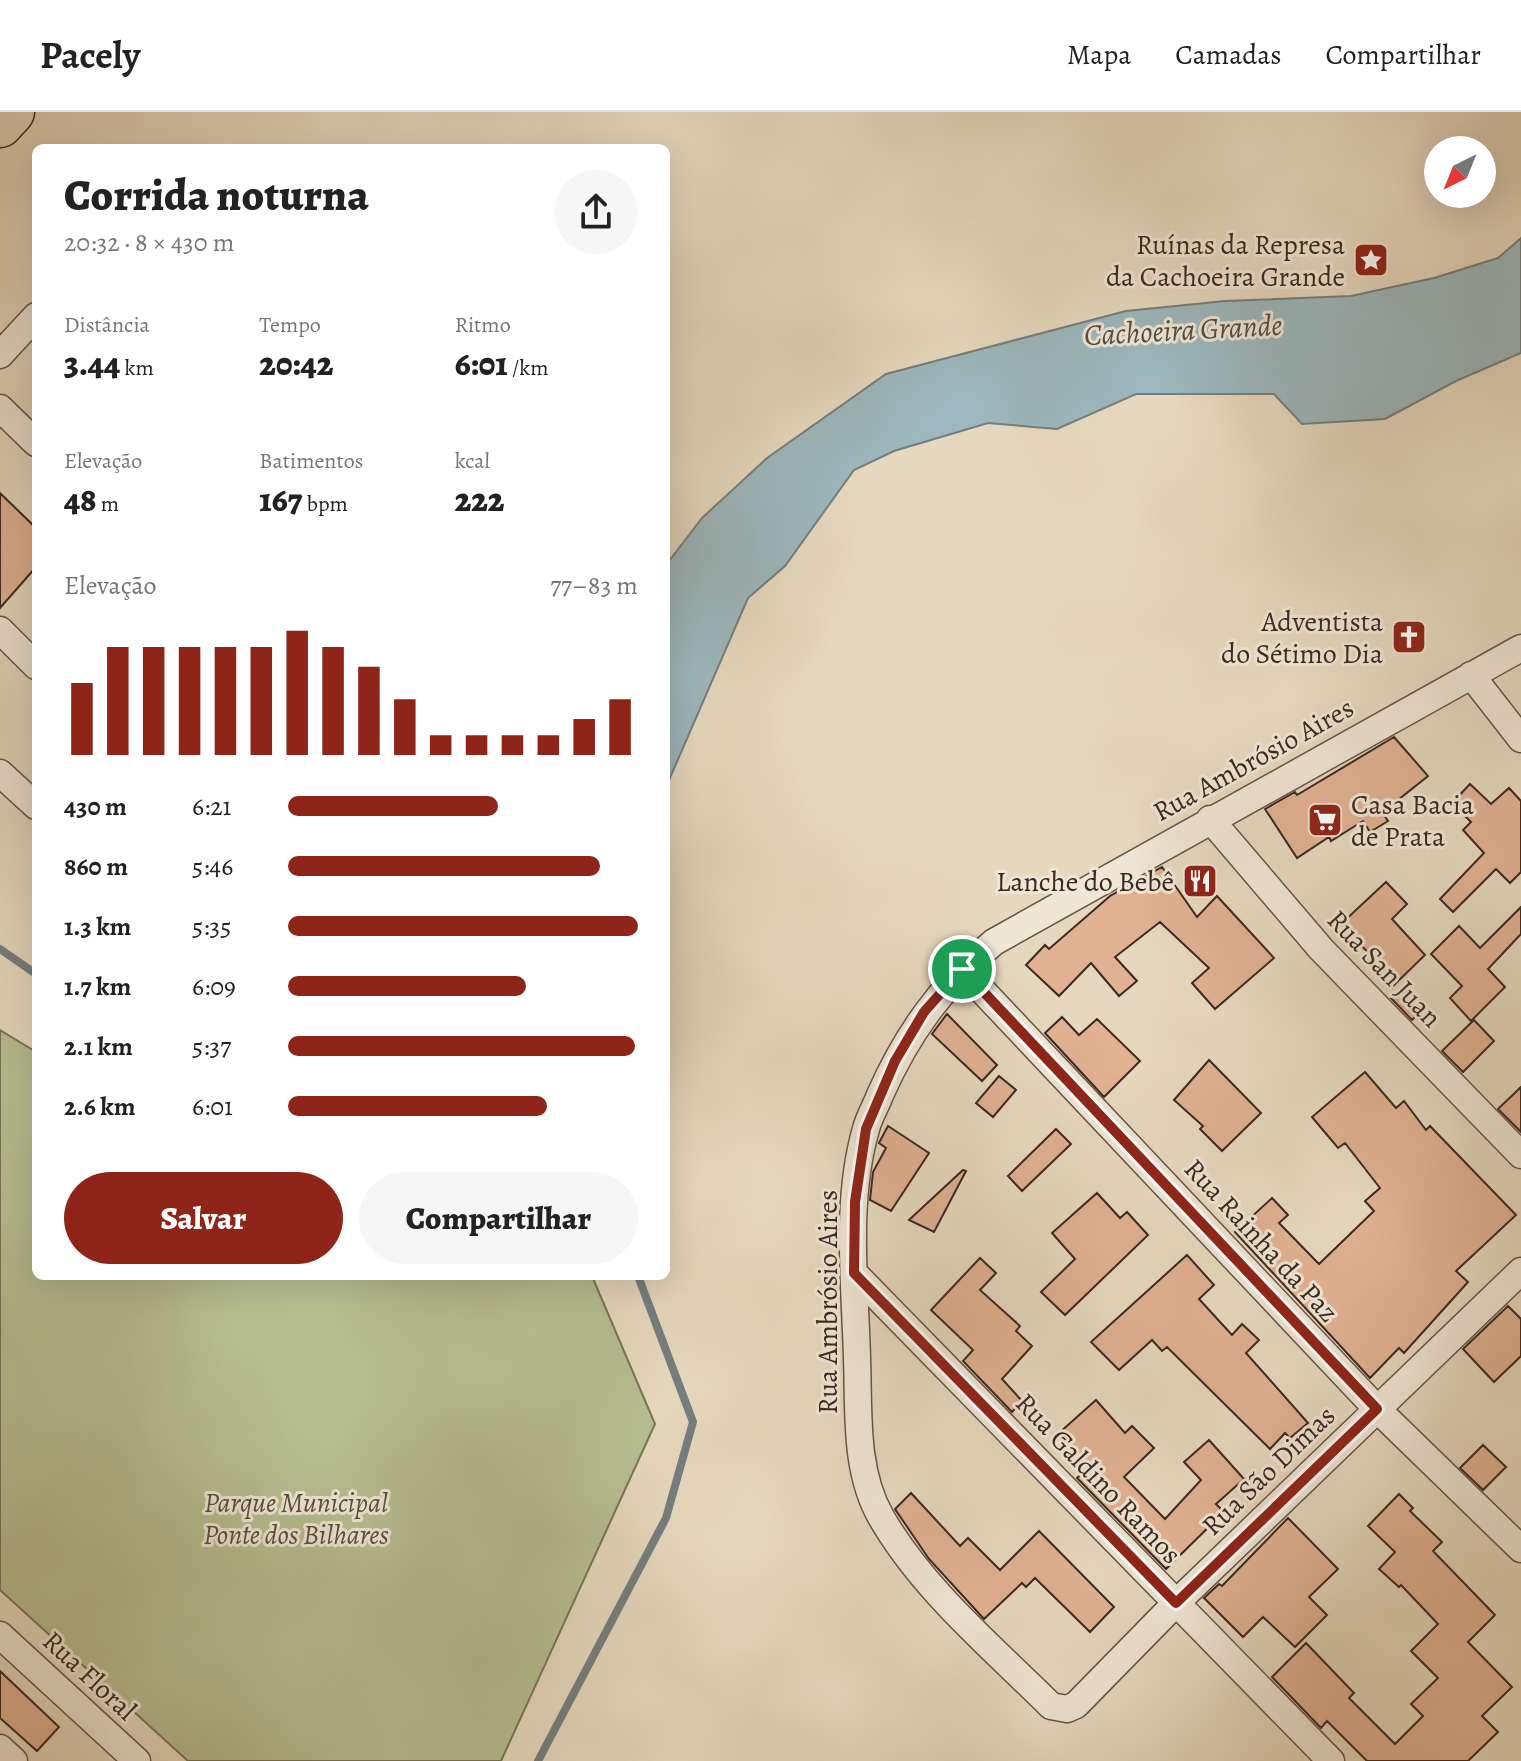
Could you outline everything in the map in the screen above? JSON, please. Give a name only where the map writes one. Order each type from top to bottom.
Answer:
[{"type":"highway","points":[[0,125],[12,112]]},
{"type":"street","points":[[0,355],[32,320]]},
{"type":"street","points":[[0,408],[32,439]]},
{"type":"street","points":[[0,630],[32,662]]},
{"type":"street","name":"Rua Ambrósio Aires","points":[[1057,1708],[1051,1706],[914,1567],[880,1515],[864,1472],[859,1430],[855,1202],[866,1129],[895,1061],[917,1024],[962,969],[1005,935],[1521,648]]},
{"type":"street","points":[[1471,675],[1521,739]]},
{"type":"street","points":[[0,773],[32,802]]},
{"type":"street","name":"Rua San Juan","points":[[1210,819],[1321,949],[1521,1155]]},
{"type":"street","name":"Rua Rainha da Paz","points":[[962,969],[1377,1409],[1521,1549]]},
{"type":"street","name":"Rua São Dimas","points":[[1057,1708],[1067,1709],[1076,1705],[1176,1603],[1521,1271]]},
{"type":"street","name":"Rua Galdino Ramos","points":[[854,1273],[1331,1761]]},
{"type":"street","name":"Rua Floral","points":[[0,1635],[137,1761]]},
{"type":"street","points":[[0,1748],[14,1761]]},
{"type":"green space","name":"Parque Municipal Ponte dos Bilhares","points":[[0,1030],[32,1050],[32,1280],[594,1280],[655,1424],[501,1761],[188,1761],[0,1590]]},
{"type":"water","name":"Cachoeira Grande","points":[[1521,238],[1521,353],[1456,381],[1385,419],[1302,424],[1274,394],[1136,394],[1057,429],[988,423],[894,451],[854,470],[785,566],[748,598],[670,778],[670,560],[702,518],[767,458],[886,374],[1126,311],[1225,301],[1351,296],[1434,278],[1498,258]]},
{"type":"building","points":[[0,493],[32,524],[32,572],[0,608]]},
{"type":"building","points":[[1394,737],[1428,776],[1398,800],[1401,804],[1384,815],[1388,821],[1370,832],[1363,821],[1331,841],[1329,837],[1297,858],[1265,809],[1295,792],[1297,795]]},
{"type":"building","points":[[1470,784],[1491,804],[1509,788],[1521,801],[1521,872],[1510,883],[1496,869],[1453,912],[1440,899],[1484,853],[1463,830],[1471,822],[1452,803]]},
{"type":"building","points":[[1162,867],[1197,917],[1217,896],[1274,958],[1215,1009],[1192,983],[1209,968],[1160,922],[1115,957],[1137,981],[1119,996],[1091,963],[1059,996],[1026,965],[1045,945],[1049,949],[1110,896]]},
{"type":"building","points":[[1386,882],[1407,904],[1392,919],[1425,955],[1392,987],[1372,966],[1376,961],[1341,924]]},
{"type":"building","points":[[1521,907],[1521,934],[1488,969],[1505,987],[1471,1021],[1450,998],[1462,986],[1431,954],[1459,926],[1480,948]]},
{"type":"building","points":[[1405,985],[1426,1006],[1412,1020],[1391,998]]},
{"type":"building","points":[[947,1014],[997,1065],[982,1081],[932,1034]]},
{"type":"building","points":[[1062,1017],[1079,1035],[1097,1019],[1140,1061],[1104,1097],[1045,1033]]},
{"type":"building","points":[[1474,1020],[1494,1041],[1463,1072],[1442,1051]]},
{"type":"building","points":[[1209,1060],[1261,1113],[1222,1151],[1200,1129],[1203,1126],[1174,1100]]},
{"type":"building","points":[[1365,1072],[1396,1108],[1404,1101],[1426,1130],[1430,1126],[1516,1215],[1456,1271],[1468,1282],[1404,1353],[1399,1348],[1370,1378],[1235,1232],[1272,1198],[1288,1215],[1279,1223],[1319,1264],[1374,1211],[1365,1201],[1380,1188],[1345,1143],[1338,1148],[1312,1117]]},
{"type":"building","points":[[999,1076],[1016,1090],[993,1117],[976,1103]]},
{"type":"building","points":[[1521,1087],[1521,1132],[1498,1109]]},
{"type":"building","points":[[888,1126],[929,1153],[891,1211],[870,1200],[873,1172],[886,1148],[879,1143]]},
{"type":"building","points":[[1056,1129],[1071,1144],[1022,1191],[1008,1176]]},
{"type":"building","points":[[963,1170],[966,1171],[934,1232],[909,1220]]},
{"type":"building","points":[[1097,1193],[1120,1218],[1127,1212],[1148,1235],[1065,1315],[1041,1292],[1075,1259],[1052,1233]]},
{"type":"building","points":[[1187,1255],[1214,1285],[1199,1299],[1232,1335],[1242,1324],[1259,1340],[1246,1353],[1308,1423],[1290,1438],[1285,1433],[1270,1449],[1167,1347],[1162,1351],[1152,1340],[1119,1370],[1091,1342]]},
{"type":"building","points":[[980,1258],[996,1273],[980,1290],[1020,1326],[1016,1331],[1032,1346],[1002,1379],[1022,1401],[1012,1412],[963,1361],[973,1350],[931,1310]]},
{"type":"building","points":[[1508,1306],[1521,1319],[1521,1356],[1494,1382],[1463,1349]]},
{"type":"building","points":[[1096,1400],[1125,1433],[1132,1426],[1154,1448],[1124,1477],[1165,1519],[1201,1480],[1184,1462],[1209,1440],[1244,1479],[1216,1504],[1224,1512],[1166,1569],[1077,1478],[1089,1467],[1059,1433]]},
{"type":"building","points":[[1483,1445],[1506,1467],[1483,1490],[1460,1468]]},
{"type":"building","points":[[911,1493],[960,1546],[968,1538],[1000,1570],[1039,1531],[1114,1607],[1090,1632],[1035,1578],[1026,1587],[1022,1583],[984,1619],[929,1559],[895,1509]]},
{"type":"building","points":[[1399,1494],[1413,1508],[1410,1511],[1442,1542],[1433,1551],[1495,1615],[1468,1642],[1512,1687],[1482,1716],[1498,1732],[1468,1761],[1367,1761],[1327,1721],[1321,1728],[1272,1677],[1306,1643],[1354,1693],[1349,1698],[1395,1744],[1423,1716],[1411,1704],[1438,1678],[1411,1651],[1438,1624],[1401,1585],[1399,1587],[1379,1569],[1395,1552],[1368,1526]]},
{"type":"building","points":[[1288,1518],[1338,1569],[1309,1597],[1327,1615],[1295,1647],[1263,1617],[1243,1637],[1204,1598],[1219,1584],[1222,1586]]},
{"type":"building","points":[[0,1671],[59,1727],[37,1751],[0,1718]]},
{"type":"waterway","points":[[0,949],[32,971]]},
{"type":"waterway","points":[[538,1761],[666,1518],[693,1422],[640,1280]]},
{"type":"place","name":"Ruínas da Represa da Cachoeira Grande","points":[[1371,260]]},
{"type":"place","name":"Adventista do Sétimo Dia","points":[[1409,637]]},
{"type":"place","name":"Casa Bacia de Prata","points":[[1325,820]]},
{"type":"place","name":"Lanche do Bebê","points":[[1200,881]]},
{"type":"route","points":[[962,969],[1377,1409],[1176,1603],[854,1273],[855,1202],[866,1129],[895,1061],[924,1012],[962,969]]}]
